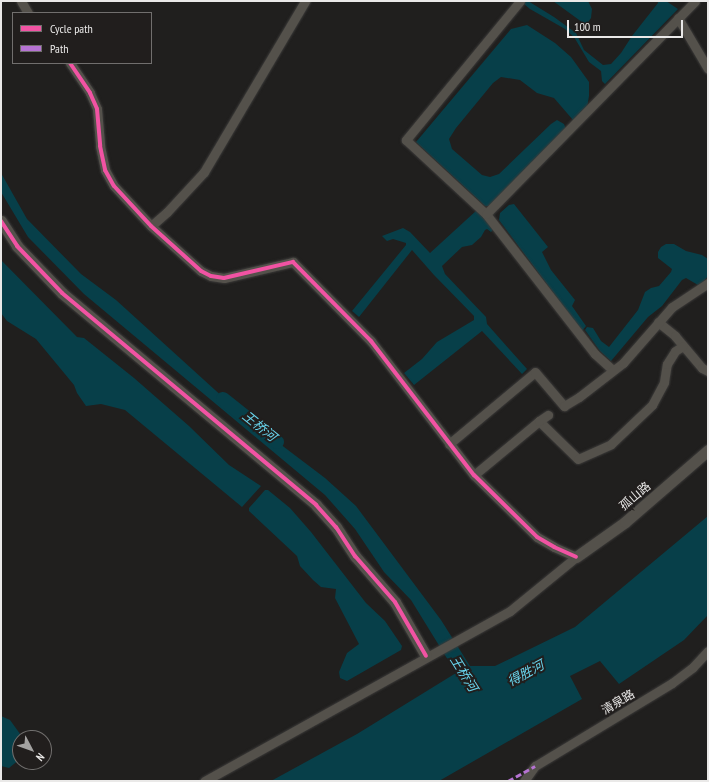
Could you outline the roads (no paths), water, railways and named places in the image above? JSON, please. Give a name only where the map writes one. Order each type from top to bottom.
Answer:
[{"type":"street","points":[[21,1],[27,12]]},
{"type":"street","points":[[151,226],[167,212],[204,172],[305,1]]},
{"type":"street","points":[[520,1],[406,140],[486,214],[595,354],[613,370]]},
{"type":"street","points":[[486,214],[695,1]]},
{"type":"street","points":[[678,18],[708,69]]},
{"type":"street","points":[[71,64],[90,93],[97,109],[100,146],[105,170],[114,186],[151,226],[201,271],[211,276],[224,278],[293,262],[371,341],[474,475],[537,537],[576,557],[510,611],[426,656],[316,720],[204,781]]},
{"type":"street","points":[[1,221],[17,246],[62,293],[316,505],[336,527],[355,556],[395,602],[426,656]]},
{"type":"street","points":[[449,444],[535,372],[564,406],[579,397],[623,363],[672,307],[708,283]]},
{"type":"street","points":[[658,322],[683,346],[702,368],[708,371]]},
{"type":"street","points":[[539,421],[578,459],[611,444],[652,405],[664,382],[667,364],[675,351],[683,346]]},
{"type":"street","points":[[474,475],[548,414]]},
{"type":"street","name":"孤山路","points":[[576,557],[625,522],[708,450]]},
{"type":"street","name":"清泉路","points":[[524,781],[535,766],[672,684],[693,667],[708,651]]},
{"type":"water","points":[[525,1],[528,1],[554,17],[576,33],[584,50],[603,65],[611,64],[621,53],[658,1],[666,1],[678,9],[605,84],[602,81],[601,71],[589,62],[574,37],[565,29],[530,9],[524,4]]},
{"type":"water","points":[[553,1],[588,1],[592,9],[591,18],[586,25]]},
{"type":"water","points":[[527,25],[555,43],[571,57],[589,82],[587,108],[573,120],[554,98],[537,93],[520,80],[501,77],[493,83],[456,128],[449,139],[452,149],[482,175],[490,177],[499,174],[557,120],[564,124],[566,129],[491,206],[485,206],[416,142],[511,29]]},
{"type":"water","name":"得胜河","points":[[1,173],[27,219],[81,274],[116,300],[247,419],[325,478],[356,506],[441,620],[470,666],[495,666],[575,627],[708,516],[708,615],[684,640],[619,684],[600,661],[570,676],[582,699],[439,781],[271,781],[357,734],[456,673],[411,600],[384,572],[355,529],[325,495],[84,294],[28,237],[1,192]]},
{"type":"water","points":[[514,204],[548,247],[542,252],[551,270],[575,300],[572,306],[586,326],[582,331],[499,220],[500,213],[509,205]]},
{"type":"water","points":[[477,210],[495,228],[491,232],[487,229],[485,230],[481,237],[472,245],[462,247],[442,266],[445,274],[486,317],[487,324],[527,369],[522,374],[482,331],[414,385],[404,373],[422,359],[437,342],[474,320],[474,316],[412,250],[359,317],[352,311],[406,245],[406,243],[393,239],[387,241],[382,236],[403,228],[410,232],[430,253]]},
{"type":"water","points":[[666,244],[674,244],[686,251],[702,255],[708,259],[708,276],[698,285],[686,278],[682,280],[662,306],[648,317],[611,361],[600,351],[585,330],[587,327],[593,328],[601,341],[609,347],[638,310],[645,292],[651,288],[659,286],[671,272],[672,269],[658,258],[658,252],[661,247]]},
{"type":"water","points":[[1,260],[77,337],[84,338],[134,378],[189,426],[229,465],[261,486],[242,507],[125,410],[101,404],[86,406],[77,393],[74,385],[36,339],[7,321],[1,313]]},
{"type":"water","points":[[265,490],[268,490],[290,508],[311,532],[366,603],[385,621],[402,646],[401,650],[347,681],[340,678],[339,672],[347,653],[359,644],[335,598],[336,589],[321,587],[313,580],[300,566],[297,556],[249,511],[249,508]]},
{"type":"water","points":[[1,716],[10,720],[17,730],[12,730],[12,766],[9,768],[1,766]]},
{"type":"waterway","name":"王桥河","points":[[223,399],[277,442]]}]
